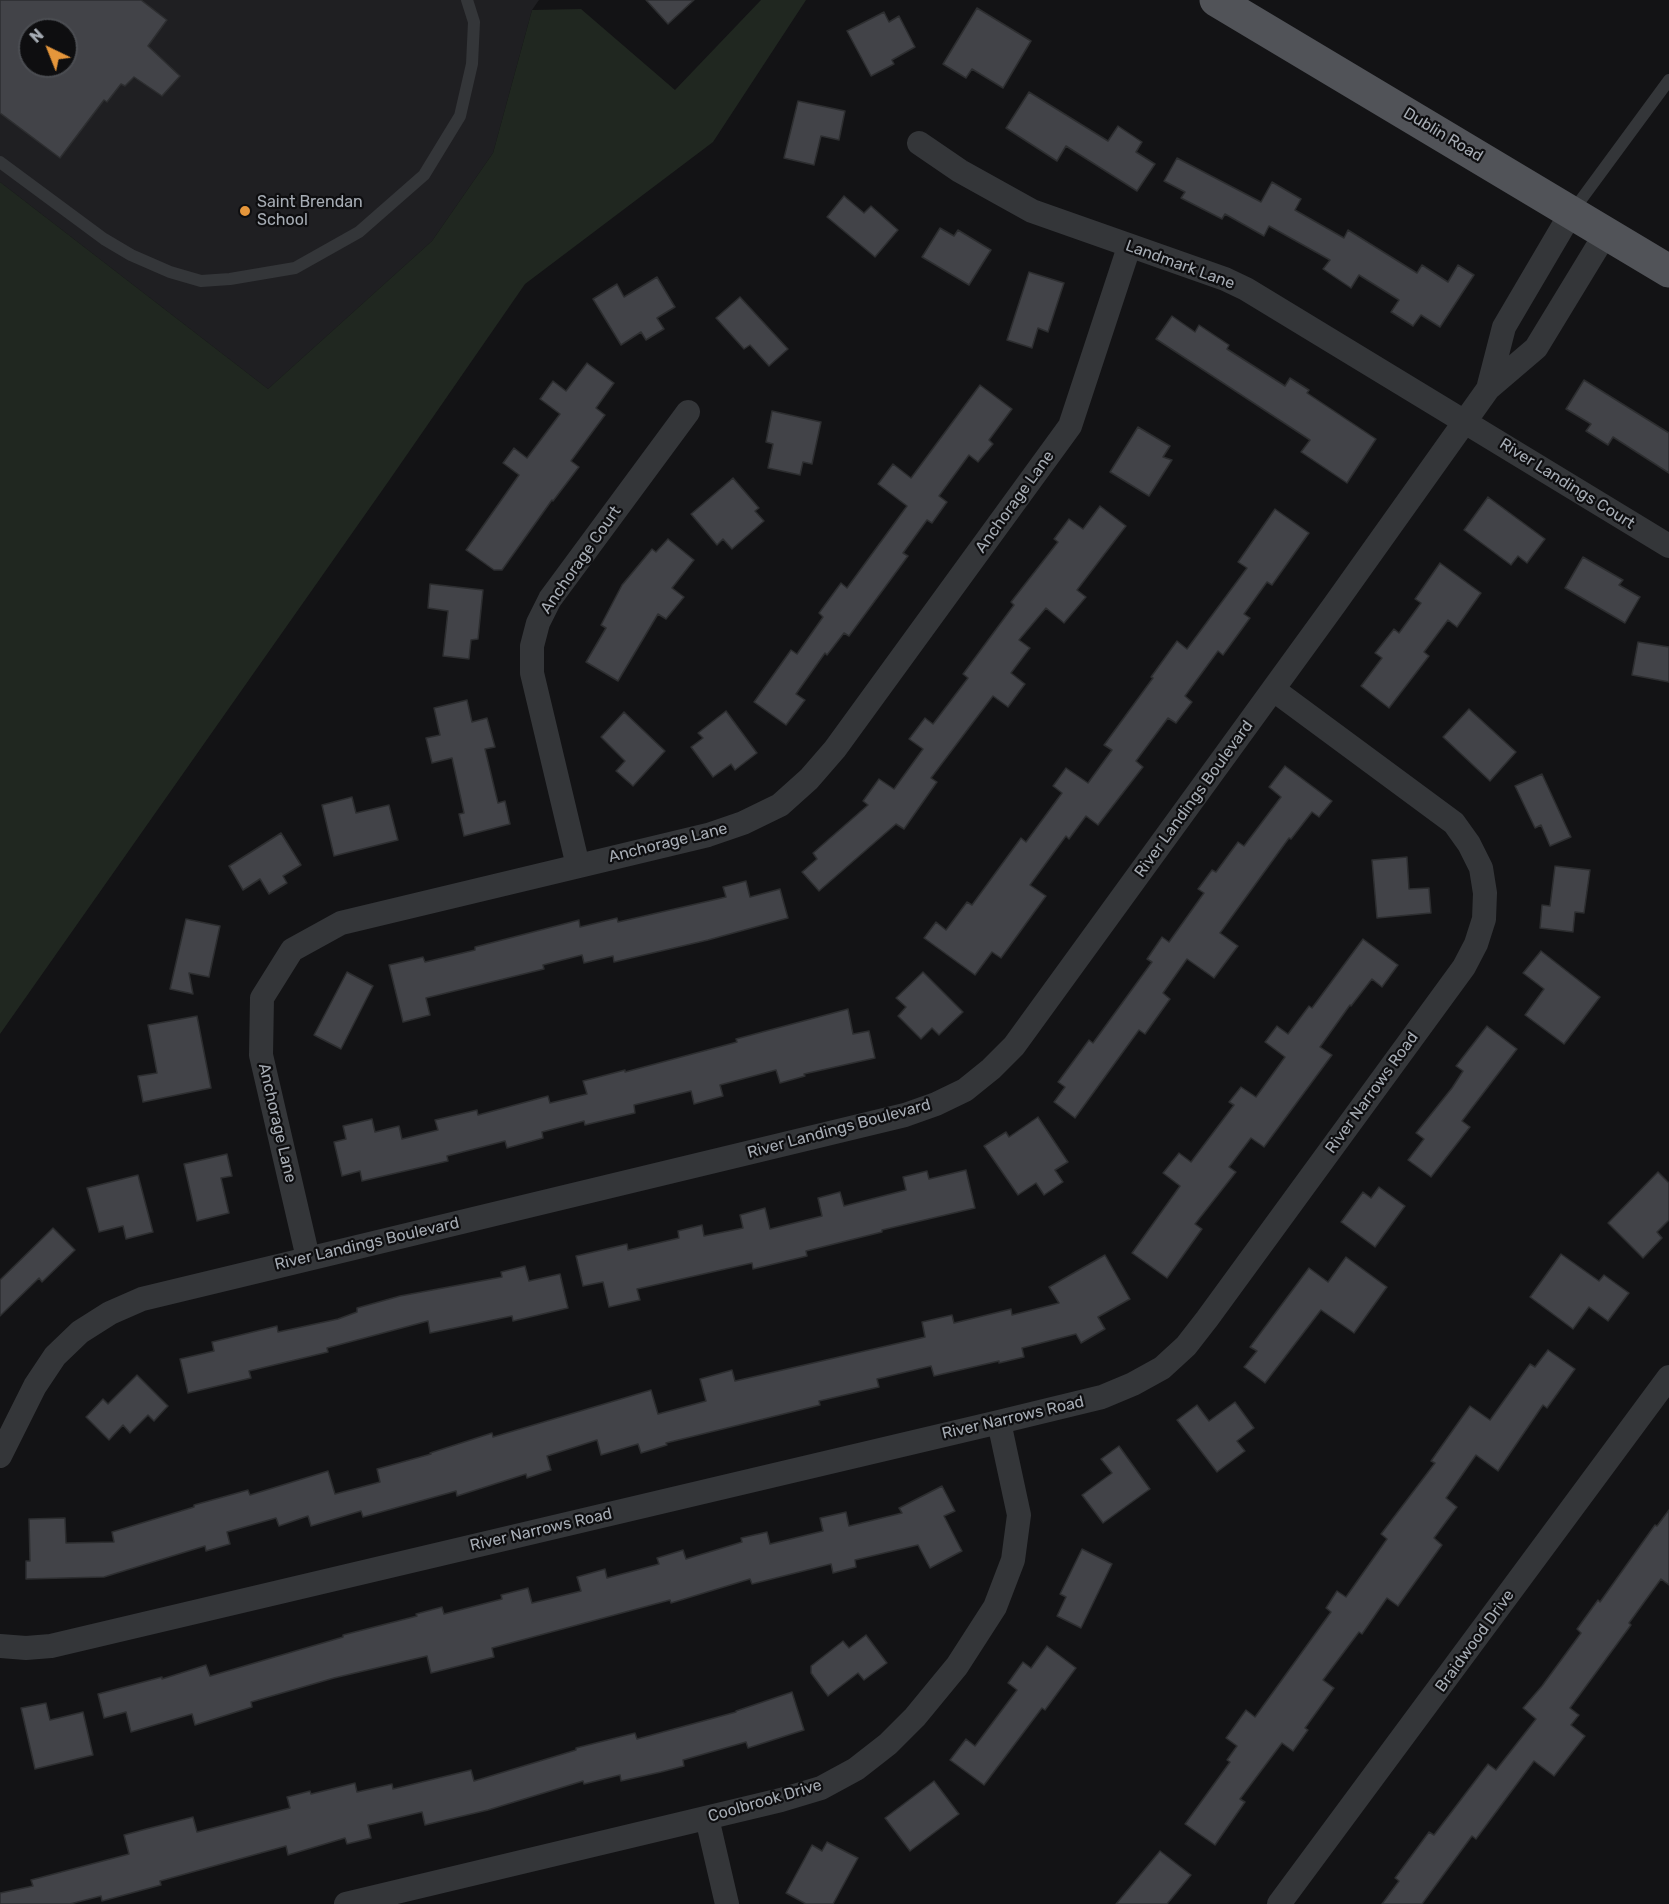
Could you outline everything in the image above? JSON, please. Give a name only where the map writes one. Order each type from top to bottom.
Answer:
[{"type":"main road","name":"Dublin Road","points":[[1216,0],[1669,271]]},
{"type":"street","name":"Landmark Lane","points":[[920,143],[960,171],[1032,212],[1225,279],[1246,289],[1465,421]]},
{"type":"street","name":"River Landings Boulevard","points":[[1488,389],[1504,327],[1571,213]]},
{"type":"street","name":"River Landings Boulevard","points":[[0,1456],[35,1386],[55,1356],[80,1332],[110,1313],[142,1299],[905,1115],[965,1090],[1014,1046],[1274,690],[1488,389],[1536,348],[1606,233]]},
{"type":"street","name":"Anchorage Lane","points":[[308,1258],[261,1055],[262,998],[292,950],[341,923],[708,835],[742,823],[780,805],[809,779],[835,749],[1070,426],[1129,247]]},
{"type":"street","name":"Anchorage Court","points":[[578,866],[531,673],[532,646],[538,623],[550,599],[688,412]]},
{"type":"street","name":"River Landings Court","points":[[1465,421],[1669,546]]},
{"type":"street","name":"River Narrows Road","points":[[0,1646],[26,1648],[51,1646],[999,1422],[1102,1397],[1162,1368],[1186,1346],[1457,976],[1476,945],[1484,919],[1485,893],[1481,868],[1469,844],[1454,823],[1274,690]]},
{"type":"street","name":"Braidwood Drive","points":[[1279,1904],[1669,1377]]},
{"type":"street","name":"Coolbrook Drive","points":[[346,1904],[781,1800],[821,1788],[856,1769],[888,1744],[915,1717],[957,1666],[995,1607],[1013,1560],[1019,1515],[999,1422]]},
{"type":"street","points":[[707,1818],[727,1904]]},
{"type":"lane","points":[[0,162],[104,239],[131,255],[170,272],[201,281],[230,279],[295,268],[359,232],[424,175],[460,116],[472,64],[474,22],[467,0]]},
{"type":"lane","points":[[1571,213],[1669,80]]},
{"type":"shaded area","name":"Saint Brendan School","points":[[0,0],[539,0],[532,10],[493,153],[432,241],[268,389],[0,182]]},
{"type":"shaded area","points":[[761,0],[806,0],[713,142],[525,284],[0,1034],[0,182],[268,389],[432,241],[493,153],[532,10],[581,9],[675,90]]},
{"type":"building","points":[[0,0],[141,0],[167,20],[148,46],[180,76],[162,96],[134,77],[125,86],[121,84],[107,102],[104,100],[60,158],[0,113]]},
{"type":"building","points":[[646,0],[694,0],[668,24]]},
{"type":"building","points":[[977,8],[1031,41],[1003,88],[972,69],[966,78],[943,64]]},
{"type":"building","points":[[884,12],[889,22],[899,16],[915,47],[892,60],[894,64],[871,76],[847,31]]},
{"type":"building","points":[[1029,92],[1108,141],[1118,126],[1142,142],[1136,152],[1155,164],[1137,191],[1066,146],[1057,161],[1006,128]]},
{"type":"building","points":[[798,101],[845,111],[839,140],[821,136],[814,165],[784,158]]},
{"type":"building","points":[[1177,158],[1261,202],[1272,182],[1301,199],[1295,210],[1344,238],[1348,230],[1417,273],[1422,265],[1448,282],[1458,265],[1474,275],[1440,327],[1421,315],[1413,326],[1391,312],[1399,300],[1359,275],[1351,288],[1323,269],[1330,260],[1269,226],[1264,236],[1225,214],[1222,219],[1181,198],[1185,192],[1164,181]]},
{"type":"building","points":[[844,196],[864,213],[871,206],[898,230],[875,257],[827,217]]},
{"type":"building","points":[[940,228],[954,236],[958,230],[991,250],[969,285],[922,257]]},
{"type":"building","points":[[1029,272],[1064,283],[1048,332],[1038,328],[1032,348],[1007,340]]},
{"type":"building","points":[[657,277],[675,307],[657,318],[664,329],[646,340],[641,332],[621,345],[593,299],[617,284],[624,297]]},
{"type":"building","points":[[740,297],[788,349],[769,366],[750,345],[744,349],[716,318]]},
{"type":"building","points":[[1172,316],[1195,332],[1199,325],[1229,345],[1227,349],[1285,386],[1290,378],[1309,390],[1307,393],[1376,439],[1347,483],[1301,452],[1310,440],[1156,339]]},
{"type":"building","points":[[587,363],[614,383],[596,408],[605,415],[571,461],[579,467],[552,500],[502,570],[494,570],[466,550],[519,475],[503,463],[514,448],[527,458],[560,414],[540,399],[553,381],[566,391]]},
{"type":"building","points":[[1584,380],[1669,433],[1669,473],[1613,437],[1608,445],[1586,431],[1591,424],[1566,409]]},
{"type":"building","points":[[980,385],[1012,409],[989,440],[993,444],[978,462],[969,455],[939,496],[947,502],[932,523],[927,520],[903,553],[908,556],[849,636],[844,633],[827,655],[825,653],[796,694],[805,700],[786,725],[754,702],[791,650],[797,654],[823,617],[819,613],[841,583],[847,588],[907,506],[878,484],[893,464],[911,478]]},
{"type":"building","points":[[772,411],[821,422],[812,464],[803,462],[800,475],[768,468],[773,444],[766,442]]},
{"type":"building","points":[[1138,427],[1170,446],[1163,457],[1172,460],[1149,496],[1110,472]]},
{"type":"building","points":[[733,478],[759,508],[755,511],[764,521],[732,549],[723,539],[717,545],[691,514]]},
{"type":"building","points":[[1488,497],[1545,539],[1527,563],[1518,556],[1511,565],[1464,530]]},
{"type":"building","points":[[1100,506],[1126,526],[1077,590],[1086,597],[1064,623],[1046,608],[1019,640],[1030,648],[1011,673],[1025,684],[1008,707],[993,696],[931,778],[937,782],[904,829],[896,824],[819,891],[802,872],[817,859],[813,853],[868,805],[863,801],[879,779],[894,789],[923,749],[909,739],[925,718],[933,724],[968,678],[963,674],[1014,605],[1011,602],[1058,542],[1054,539],[1069,519],[1083,529]]},
{"type":"building","points":[[1275,509],[1309,533],[1272,585],[1267,582],[1244,614],[1250,618],[1223,655],[1218,651],[1185,696],[1192,702],[1176,723],[1168,718],[1136,761],[1143,767],[1098,825],[1086,816],[1069,839],[1066,836],[1030,885],[1046,896],[1001,958],[992,952],[975,975],[924,938],[936,922],[946,930],[967,902],[972,905],[1021,838],[1026,842],[1062,793],[1053,786],[1066,768],[1088,783],[1112,750],[1104,745],[1177,641],[1187,649],[1247,568],[1238,562]]},
{"type":"building","points":[[668,539],[694,560],[672,588],[684,597],[666,619],[658,614],[618,681],[586,662],[606,628],[601,625],[622,585],[652,549],[656,552]]},
{"type":"building","points":[[1583,557],[1623,580],[1619,585],[1640,597],[1625,623],[1565,588]]},
{"type":"building","points":[[1440,563],[1481,593],[1457,627],[1448,620],[1424,652],[1429,656],[1389,708],[1361,686],[1382,658],[1375,653],[1394,629],[1399,633],[1421,603],[1415,599]]},
{"type":"building","points":[[430,584],[483,590],[478,639],[471,640],[469,659],[443,656],[448,611],[428,608]]},
{"type":"building","points":[[1638,642],[1669,647],[1669,682],[1632,675]]},
{"type":"building","points":[[467,700],[472,722],[487,718],[495,747],[485,749],[498,803],[505,801],[510,824],[464,836],[459,814],[464,813],[452,758],[432,763],[426,738],[440,735],[434,708]]},
{"type":"building","points":[[1469,709],[1516,752],[1490,781],[1443,737]]},
{"type":"building","points":[[726,711],[757,753],[735,770],[731,764],[713,777],[691,747],[703,738],[698,733]]},
{"type":"building","points":[[624,712],[665,751],[633,786],[616,771],[625,761],[601,737]]},
{"type":"building","points":[[1285,766],[1332,801],[1319,817],[1312,812],[1291,839],[1289,838],[1220,933],[1238,946],[1214,978],[1187,959],[1163,993],[1170,999],[1145,1034],[1139,1030],[1075,1118],[1054,1102],[1065,1087],[1058,1082],[1089,1040],[1093,1043],[1152,962],[1147,959],[1162,937],[1169,942],[1204,893],[1198,889],[1212,870],[1216,872],[1238,842],[1244,846],[1281,797],[1269,787]]},
{"type":"building","points":[[1542,774],[1571,837],[1550,846],[1541,825],[1535,828],[1515,786]]},
{"type":"building","points":[[352,797],[356,813],[389,805],[398,840],[334,856],[322,805]]},
{"type":"building","points":[[281,833],[301,865],[283,876],[287,883],[269,894],[260,879],[243,890],[229,866]]},
{"type":"building","points":[[1407,857],[1409,889],[1429,888],[1431,913],[1377,918],[1372,860]]},
{"type":"building","points":[[1555,866],[1590,870],[1584,913],[1575,912],[1573,932],[1540,928],[1542,905],[1550,906]]},
{"type":"building","points":[[746,881],[750,897],[780,889],[788,918],[614,962],[613,956],[584,963],[582,955],[543,965],[544,969],[426,998],[430,1015],[403,1022],[389,965],[423,957],[425,962],[579,920],[580,927],[617,918],[618,922],[726,897],[723,887]]},
{"type":"building","points":[[186,919],[220,926],[209,977],[189,973],[193,994],[170,989]]},
{"type":"building","points":[[1363,939],[1398,965],[1382,987],[1372,979],[1350,1005],[1320,1047],[1332,1055],[1264,1147],[1251,1138],[1229,1167],[1236,1172],[1195,1224],[1202,1229],[1167,1278],[1132,1253],[1180,1186],[1163,1173],[1179,1153],[1191,1162],[1234,1105],[1229,1102],[1241,1087],[1256,1097],[1285,1057],[1265,1042],[1277,1026],[1288,1034],[1309,1006],[1312,1008]]},
{"type":"building","points":[[1541,951],[1600,997],[1564,1044],[1525,1015],[1544,989],[1523,973]]},
{"type":"building","points":[[347,972],[373,986],[341,1049],[314,1035]]},
{"type":"building","points":[[923,972],[963,1012],[939,1035],[932,1028],[921,1039],[898,1016],[906,1007],[896,998]]},
{"type":"building","points":[[848,1009],[853,1034],[869,1031],[875,1058],[804,1074],[805,1076],[780,1083],[776,1070],[720,1085],[723,1096],[694,1104],[691,1091],[634,1105],[635,1113],[585,1125],[584,1121],[542,1132],[543,1138],[507,1148],[505,1141],[447,1156],[448,1161],[362,1181],[360,1171],[342,1176],[334,1142],[346,1139],[343,1126],[372,1119],[375,1132],[399,1126],[402,1139],[438,1130],[435,1120],[477,1110],[478,1115],[548,1096],[550,1103],[587,1094],[583,1081],[737,1042],[736,1039]]},
{"type":"building","points":[[197,1016],[211,1088],[143,1102],[138,1076],[157,1073],[148,1025]]},
{"type":"building","points":[[1487,1026],[1517,1049],[1462,1121],[1470,1127],[1431,1177],[1408,1160],[1424,1139],[1416,1133],[1452,1088],[1463,1071],[1456,1066]]},
{"type":"building","points":[[1038,1117],[1068,1162],[1055,1170],[1063,1182],[1044,1195],[1036,1183],[1018,1195],[984,1146],[1006,1132],[1009,1137]]},
{"type":"building","points":[[227,1154],[232,1176],[221,1178],[229,1213],[197,1221],[184,1164]]},
{"type":"building","points":[[966,1170],[975,1208],[882,1230],[882,1232],[806,1251],[807,1256],[753,1269],[752,1263],[637,1289],[640,1300],[609,1307],[603,1282],[583,1286],[576,1256],[627,1244],[628,1250],[679,1238],[678,1231],[702,1225],[704,1236],[743,1228],[740,1215],[765,1208],[770,1229],[822,1216],[818,1198],[840,1192],[844,1206],[906,1190],[903,1177],[927,1171],[929,1179]]},
{"type":"building","points":[[1658,1172],[1669,1183],[1669,1220],[1657,1232],[1662,1238],[1643,1258],[1608,1223]]},
{"type":"building","points":[[138,1175],[153,1232],[126,1239],[123,1226],[99,1232],[87,1188]]},
{"type":"building","points":[[1379,1187],[1405,1206],[1375,1247],[1341,1222],[1363,1192],[1371,1198]]},
{"type":"building","points":[[53,1228],[75,1250],[42,1282],[39,1278],[0,1316],[0,1280]]},
{"type":"building","points":[[1561,1254],[1599,1281],[1604,1275],[1629,1293],[1608,1321],[1589,1307],[1573,1329],[1530,1297]]},
{"type":"building","points":[[1105,1255],[1130,1299],[1098,1317],[1105,1329],[1081,1343],[1076,1334],[1022,1348],[1024,1357],[999,1363],[999,1361],[934,1376],[931,1366],[877,1379],[879,1387],[819,1401],[820,1405],[666,1443],[667,1445],[641,1453],[638,1444],[601,1455],[597,1440],[547,1456],[551,1470],[527,1478],[526,1474],[457,1496],[456,1491],[363,1517],[361,1511],[311,1526],[308,1516],[279,1526],[276,1518],[227,1532],[230,1544],[206,1551],[205,1546],[104,1577],[26,1579],[26,1561],[30,1561],[29,1519],[65,1518],[66,1543],[114,1542],[112,1532],[194,1507],[194,1505],[248,1490],[250,1495],[328,1471],[335,1494],[380,1482],[377,1469],[431,1454],[492,1433],[493,1437],[651,1390],[658,1414],[706,1401],[700,1379],[732,1370],[735,1381],[925,1337],[922,1322],[952,1315],[954,1323],[1011,1309],[1012,1315],[1059,1303],[1049,1287]]},
{"type":"building","points":[[1346,1257],[1387,1287],[1354,1333],[1321,1310],[1265,1383],[1244,1367],[1257,1351],[1250,1347],[1309,1268],[1328,1282]]},
{"type":"building","points":[[525,1266],[529,1281],[560,1274],[568,1308],[513,1321],[512,1316],[430,1333],[428,1321],[327,1348],[328,1352],[249,1371],[251,1378],[188,1393],[180,1359],[214,1351],[212,1342],[277,1326],[278,1332],[338,1319],[357,1312],[357,1308],[400,1296],[502,1277],[501,1272]]},
{"type":"building","points":[[1548,1350],[1575,1369],[1547,1408],[1543,1405],[1498,1471],[1476,1455],[1446,1498],[1457,1507],[1434,1538],[1442,1545],[1398,1606],[1387,1598],[1362,1634],[1359,1632],[1323,1680],[1334,1688],[1305,1728],[1308,1730],[1293,1751],[1282,1743],[1240,1799],[1245,1802],[1215,1845],[1185,1824],[1230,1762],[1227,1760],[1237,1746],[1226,1738],[1246,1710],[1255,1717],[1331,1612],[1326,1608],[1337,1591],[1346,1597],[1387,1539],[1381,1534],[1435,1463],[1431,1461],[1470,1406],[1490,1420],[1530,1364],[1535,1367]]},
{"type":"building","points":[[137,1375],[168,1406],[154,1421],[148,1415],[130,1433],[123,1425],[109,1440],[86,1417],[103,1399],[108,1404]]},
{"type":"building","points":[[1235,1402],[1254,1428],[1237,1441],[1245,1451],[1217,1472],[1177,1420],[1197,1405],[1209,1421]]},
{"type":"building","points":[[1119,1446],[1150,1489],[1103,1523],[1082,1495],[1112,1473],[1101,1459]]},
{"type":"building","points":[[942,1486],[955,1511],[944,1516],[962,1551],[930,1568],[918,1545],[855,1560],[856,1567],[833,1573],[831,1564],[752,1584],[750,1579],[671,1603],[670,1600],[492,1648],[494,1657],[431,1673],[427,1656],[334,1678],[251,1702],[252,1707],[195,1725],[192,1714],[131,1732],[126,1712],[104,1718],[98,1694],[162,1677],[162,1679],[206,1665],[210,1676],[343,1637],[343,1635],[417,1616],[416,1614],[442,1607],[444,1614],[502,1599],[501,1595],[528,1588],[532,1603],[581,1591],[577,1577],[605,1569],[607,1578],[659,1564],[657,1558],[683,1550],[686,1559],[742,1542],[741,1538],[767,1532],[770,1544],[823,1531],[820,1518],[846,1512],[849,1526],[902,1513],[899,1508]]},
{"type":"building","points":[[1669,1510],[1669,1585],[1661,1579],[1629,1623],[1631,1625],[1570,1708],[1579,1715],[1571,1725],[1585,1736],[1554,1776],[1534,1761],[1476,1839],[1472,1836],[1422,1904],[1382,1904],[1399,1881],[1395,1878],[1429,1832],[1434,1835],[1488,1764],[1496,1770],[1536,1719],[1523,1708],[1581,1633],[1577,1629],[1598,1600],[1600,1602],[1655,1525],[1657,1526]]},
{"type":"building","points":[[1082,1549],[1112,1564],[1081,1628],[1057,1616],[1066,1597],[1060,1594]]},
{"type":"building","points":[[866,1635],[887,1663],[864,1680],[858,1673],[828,1696],[811,1673],[811,1666],[843,1641],[849,1648]]},
{"type":"building","points":[[1047,1646],[1076,1668],[1045,1710],[1042,1708],[984,1785],[950,1760],[966,1739],[975,1746],[1017,1690],[1008,1683],[1023,1662],[1031,1668]]},
{"type":"building","points":[[792,1692],[804,1730],[748,1748],[746,1742],[683,1760],[684,1766],[621,1781],[620,1775],[584,1784],[583,1781],[488,1810],[425,1825],[422,1812],[368,1825],[371,1838],[347,1844],[345,1838],[288,1855],[286,1846],[160,1881],[161,1885],[102,1901],[101,1896],[70,1904],[0,1904],[0,1893],[33,1886],[31,1880],[129,1854],[124,1835],[146,1829],[193,1817],[197,1832],[290,1808],[287,1797],[310,1791],[311,1794],[355,1783],[357,1792],[392,1784],[393,1789],[471,1770],[474,1781],[576,1750],[576,1748],[635,1733],[637,1739],[736,1712]]},
{"type":"building","points":[[46,1703],[50,1720],[83,1712],[93,1755],[35,1769],[21,1708]]},
{"type":"building","points":[[934,1781],[959,1814],[910,1851],[885,1818]]},
{"type":"building","points":[[827,1842],[858,1858],[833,1904],[806,1904],[786,1893],[812,1845],[822,1851]]},
{"type":"building","points":[[1160,1851],[1191,1875],[1167,1904],[1116,1904]]},
{"type":"place","name":"Saint Brendan School","points":[[245,211]]}]
